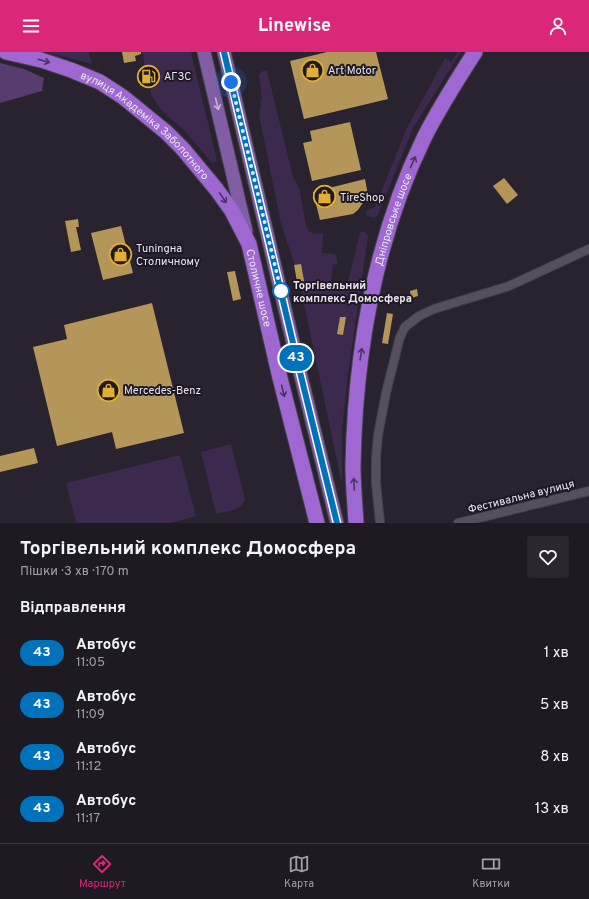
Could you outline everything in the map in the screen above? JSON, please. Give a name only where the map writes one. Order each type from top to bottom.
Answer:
[{"type":"highway","name":"вулиця Академіка Заболотного","points":[[6,52],[42,60],[71,70],[100,82],[123,97],[166,132],[198,166],[232,211],[249,244]]},
{"type":"highway","name":"Дніпровське шосе","points":[[356,523],[353,467],[355,409],[361,357],[378,269],[400,193],[411,167],[438,112],[475,52]]},
{"type":"highway","name":"Столичне шосе","points":[[249,244],[280,378],[317,523]]},
{"type":"main road","name":"Столичне шосе","points":[[204,52],[249,244]]},
{"type":"main road","name":"Столичне шосе","points":[[224,52],[337,523]]},
{"type":"street","points":[[380,523],[376,483],[378,435],[386,393],[400,337],[405,327],[419,316],[434,309],[509,286],[589,249]]},
{"type":"street","name":"Фестивальна вулиця","points":[[458,523],[589,491]]},
{"type":"shaded area","points":[[45,52],[89,52],[92,64]]},
{"type":"shaded area","points":[[142,52],[191,52],[217,161],[212,163],[185,131],[163,112],[152,97]]},
{"type":"shaded area","points":[[458,52],[461,52],[413,128],[378,215],[374,218],[367,216],[366,211],[375,207],[407,128],[445,58],[451,62]]},
{"type":"shaded area","points":[[0,63],[24,69],[44,78],[42,91],[0,103]]},
{"type":"shaded area","points":[[263,71],[267,71],[293,177],[300,191],[306,226],[309,231],[314,234],[323,233],[322,253],[335,254],[337,259],[337,264],[333,265],[330,287],[346,290],[360,233],[362,231],[368,236],[348,374],[342,430],[342,485],[298,275],[281,224],[259,115],[262,97],[259,76]]},
{"type":"shaded area","points":[[231,444],[245,499],[241,506],[216,514],[201,452]]},
{"type":"shaded area","points":[[180,455],[196,516],[171,523],[76,523],[66,483]]},
{"type":"building","points":[[122,52],[141,52],[141,54],[135,56],[136,61],[124,63]]},
{"type":"building","points":[[327,52],[376,52],[388,99],[304,119],[290,61]]},
{"type":"building","points":[[350,122],[361,170],[312,181],[303,143],[312,141],[310,131]]},
{"type":"building","points":[[504,178],[518,195],[507,204],[493,186]]},
{"type":"building","points":[[365,179],[368,195],[358,210],[353,214],[320,220],[313,192]]},
{"type":"building","points":[[78,219],[79,227],[76,227],[81,250],[71,252],[65,221]]},
{"type":"building","points":[[121,226],[133,273],[103,280],[91,233]]},
{"type":"building","points":[[301,264],[305,286],[298,287],[294,265]]},
{"type":"building","points":[[235,271],[241,299],[233,301],[227,272]]},
{"type":"building","points":[[417,289],[418,296],[411,298],[410,291]]},
{"type":"building","name":"Mercedes-Benz","points":[[152,303],[184,433],[116,449],[112,432],[57,446],[33,347],[67,339],[64,325]]},
{"type":"building","points":[[387,313],[393,314],[388,344],[382,343]]},
{"type":"building","points":[[340,317],[346,317],[343,335],[337,334]]},
{"type":"building","points":[[34,448],[38,463],[0,472],[0,456]]},
{"type":"bus line","name":"43","points":[[224,52],[337,523]]},
{"type":"place","name":"Art Motor","points":[[313,70]]},
{"type":"place","name":"АГЗС","points":[[149,76]]},
{"type":"place","name":"TireShop","points":[[324,197]]},
{"type":"place","name":"Tuningна Столичному","points":[[120,254]]},
{"type":"place","name":"Торгівельний комплекс Домосфера","points":[[281,291]]},
{"type":"place","name":"Mercedes-Benz","points":[[108,390]]},
{"type":"route","points":[[231,82],[282,295],[281,291]]}]
